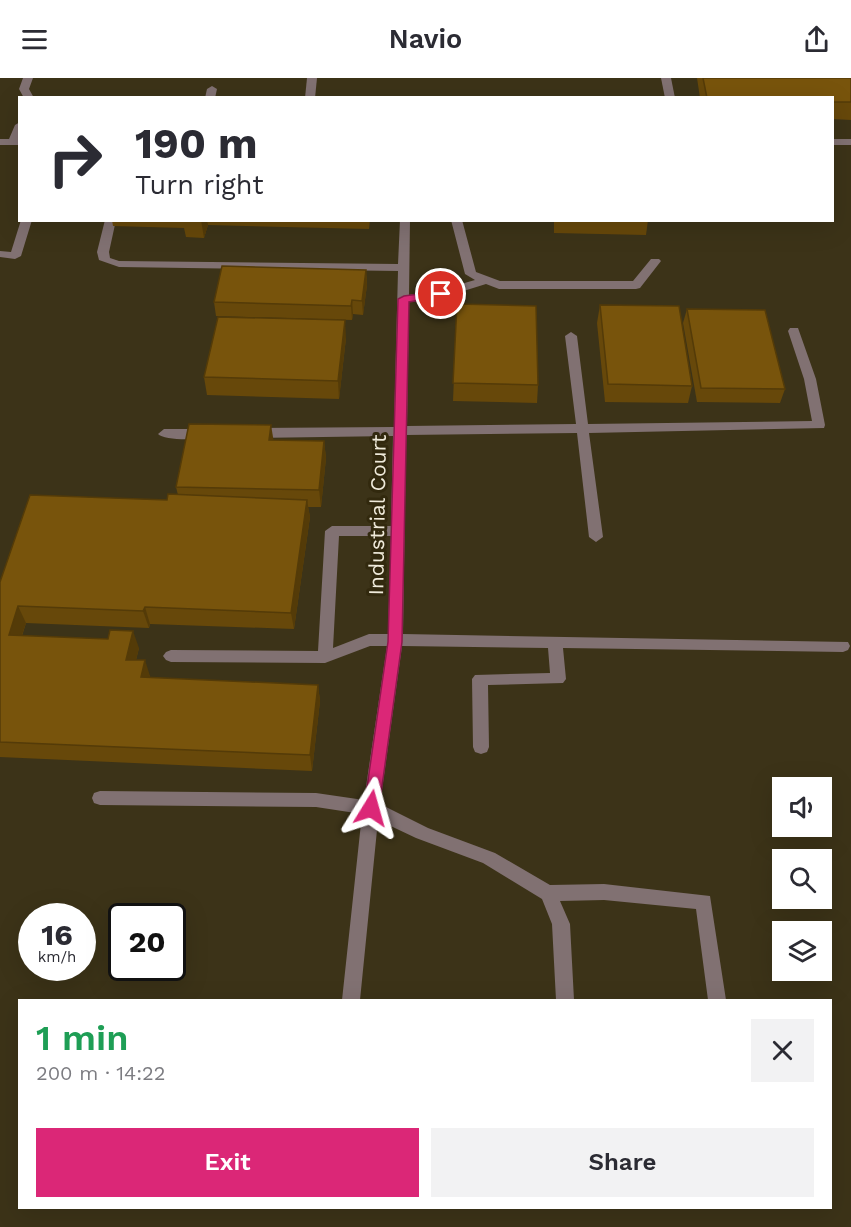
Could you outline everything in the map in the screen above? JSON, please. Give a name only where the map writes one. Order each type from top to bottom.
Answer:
[{"type":"lane","points":[[27,96],[24,89],[28,78]]},
{"type":"lane","points":[[310,96],[312,78]]},
{"type":"lane","points":[[666,78],[670,96]]},
{"type":"lane","points":[[0,142],[16,142]]},
{"type":"lane","points":[[834,142],[851,142]]},
{"type":"lane","points":[[0,254],[15,256],[26,222]]},
{"type":"lane","points":[[110,222],[103,252],[105,261],[119,264],[404,267]]},
{"type":"lane","name":"Industrial Court","points":[[351,999],[371,808],[395,642],[405,222]]},
{"type":"lane","points":[[457,222],[471,274],[499,285],[636,285],[655,261]]},
{"type":"lane","points":[[404,299],[441,294],[487,280]]},
{"type":"lane","points":[[164,434],[400,433],[819,425],[810,379],[794,331]]},
{"type":"lane","points":[[571,336],[596,537]]},
{"type":"lane","points":[[325,657],[332,531],[398,531]]},
{"type":"lane","points":[[171,656],[325,657],[369,640],[843,646]]},
{"type":"lane","points":[[481,747],[480,680],[558,679],[555,642]]},
{"type":"lane","points":[[100,798],[316,800],[371,808],[422,833],[489,858],[548,893],[604,892],[704,902],[717,999]]},
{"type":"lane","points":[[548,893],[561,924],[565,999]]},
{"type":"building","points":[[703,78],[851,78],[851,102],[834,102],[834,96],[707,96]]},
{"type":"building","points":[[222,266],[366,270],[362,301],[352,300],[351,306],[214,302]]},
{"type":"building","points":[[457,304],[536,306],[538,385],[453,383]]},
{"type":"building","points":[[600,305],[679,306],[692,386],[608,384]]},
{"type":"building","points":[[687,309],[765,310],[785,389],[701,388]]},
{"type":"building","points":[[218,317],[345,320],[338,381],[204,377]]},
{"type":"building","points":[[189,424],[271,425],[269,440],[324,441],[319,490],[176,487]]},
{"type":"building","points":[[168,494],[307,500],[291,613],[145,607],[143,611],[18,606],[9,635],[108,639],[110,630],[133,631],[126,660],[145,660],[141,677],[318,685],[310,755],[0,742],[0,582],[30,495],[167,500]]},
{"type":"route","points":[[371,808],[395,642],[404,299],[441,294]]}]
